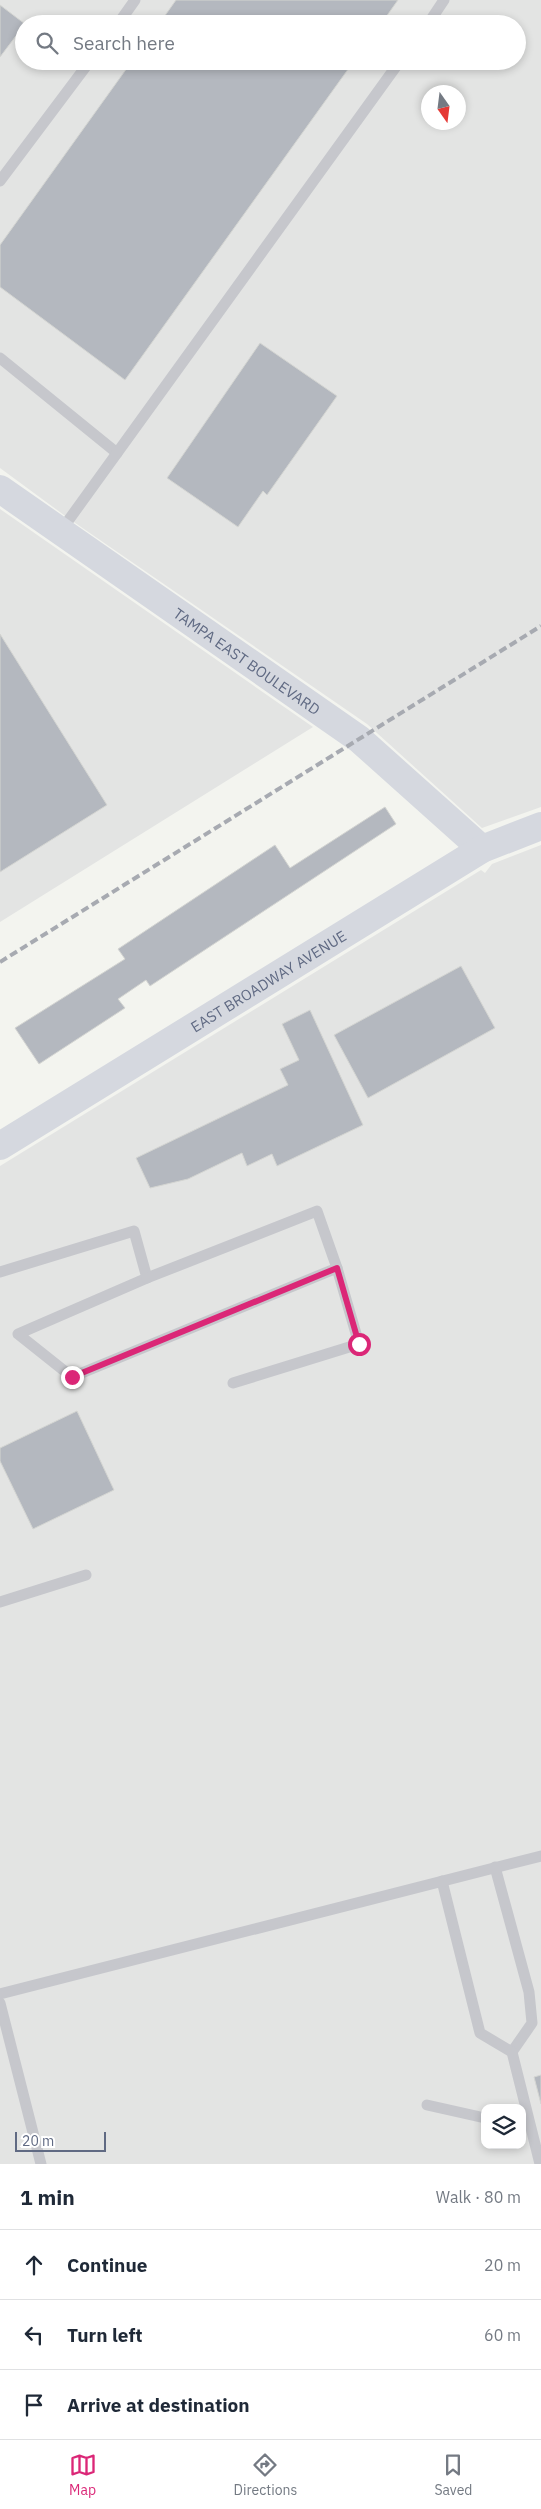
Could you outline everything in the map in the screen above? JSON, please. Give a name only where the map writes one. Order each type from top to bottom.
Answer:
[{"type":"main road","name":"TAMPA EAST BOULEVARD","points":[[0,488],[60,532],[359,739],[482,849]]},
{"type":"main road","name":"EAST BROADWAY AVENUE","points":[[0,1146],[482,849],[541,826]]},
{"type":"lane","points":[[125,15],[136,0]]},
{"type":"lane","points":[[434,15],[444,0]]},
{"type":"lane","points":[[0,182],[83,70]]},
{"type":"lane","points":[[60,532],[394,70]]},
{"type":"lane","points":[[0,358],[117,453]]},
{"type":"lane","points":[[233,1383],[359,1344],[337,1268],[317,1212],[147,1278],[18,1334],[72,1377],[337,1268]]},
{"type":"lane","points":[[0,1272],[134,1231],[147,1278]]},
{"type":"lane","points":[[0,1602],[86,1575]]},
{"type":"lane","points":[[0,1994],[541,1856]]},
{"type":"lane","points":[[496,1867],[530,2000],[532,2023],[512,2052],[527,2127],[540,2164]]},
{"type":"lane","points":[[442,1881],[480,2034],[512,2052]]},
{"type":"lane","points":[[0,2003],[41,2164]]},
{"type":"lane","points":[[427,2105],[481,2117]]},
{"type":"shaded area","points":[[0,0],[541,0],[541,807],[482,828],[367,724],[68,518],[0,468]]},
{"type":"shaded area","points":[[0,509],[313,727],[0,922]]},
{"type":"shaded area","points":[[541,845],[541,2164],[0,2164],[0,1166],[481,870],[485,873],[492,864]]},
{"type":"building","points":[[176,0],[398,0],[387,15],[165,15]]},
{"type":"building","points":[[0,5],[15,16],[15,37],[0,57]]},
{"type":"building","points":[[126,70],[348,70],[125,380],[0,287],[0,245]]},
{"type":"building","points":[[260,343],[337,396],[267,495],[263,491],[238,527],[167,478]]},
{"type":"building","points":[[0,634],[107,805],[0,872]]},
{"type":"building","points":[[385,807],[396,824],[150,986],[146,980],[118,999],[125,1008],[39,1064],[15,1028],[125,959],[118,949],[275,845],[290,868]]},
{"type":"building","points":[[461,966],[495,1028],[368,1098],[334,1035]]},
{"type":"building","points":[[310,1010],[363,1125],[277,1166],[272,1154],[247,1166],[242,1153],[188,1179],[150,1188],[136,1158],[288,1085],[280,1069],[299,1060],[282,1024]]},
{"type":"building","points":[[77,1411],[114,1490],[33,1529],[0,1461],[0,1448]]},
{"type":"building","points":[[541,2075],[541,2104],[534,2077]]},
{"type":"railway","points":[[0,962],[541,626]]},
{"type":"route","points":[[72,1377],[337,1268],[359,1344]]}]
